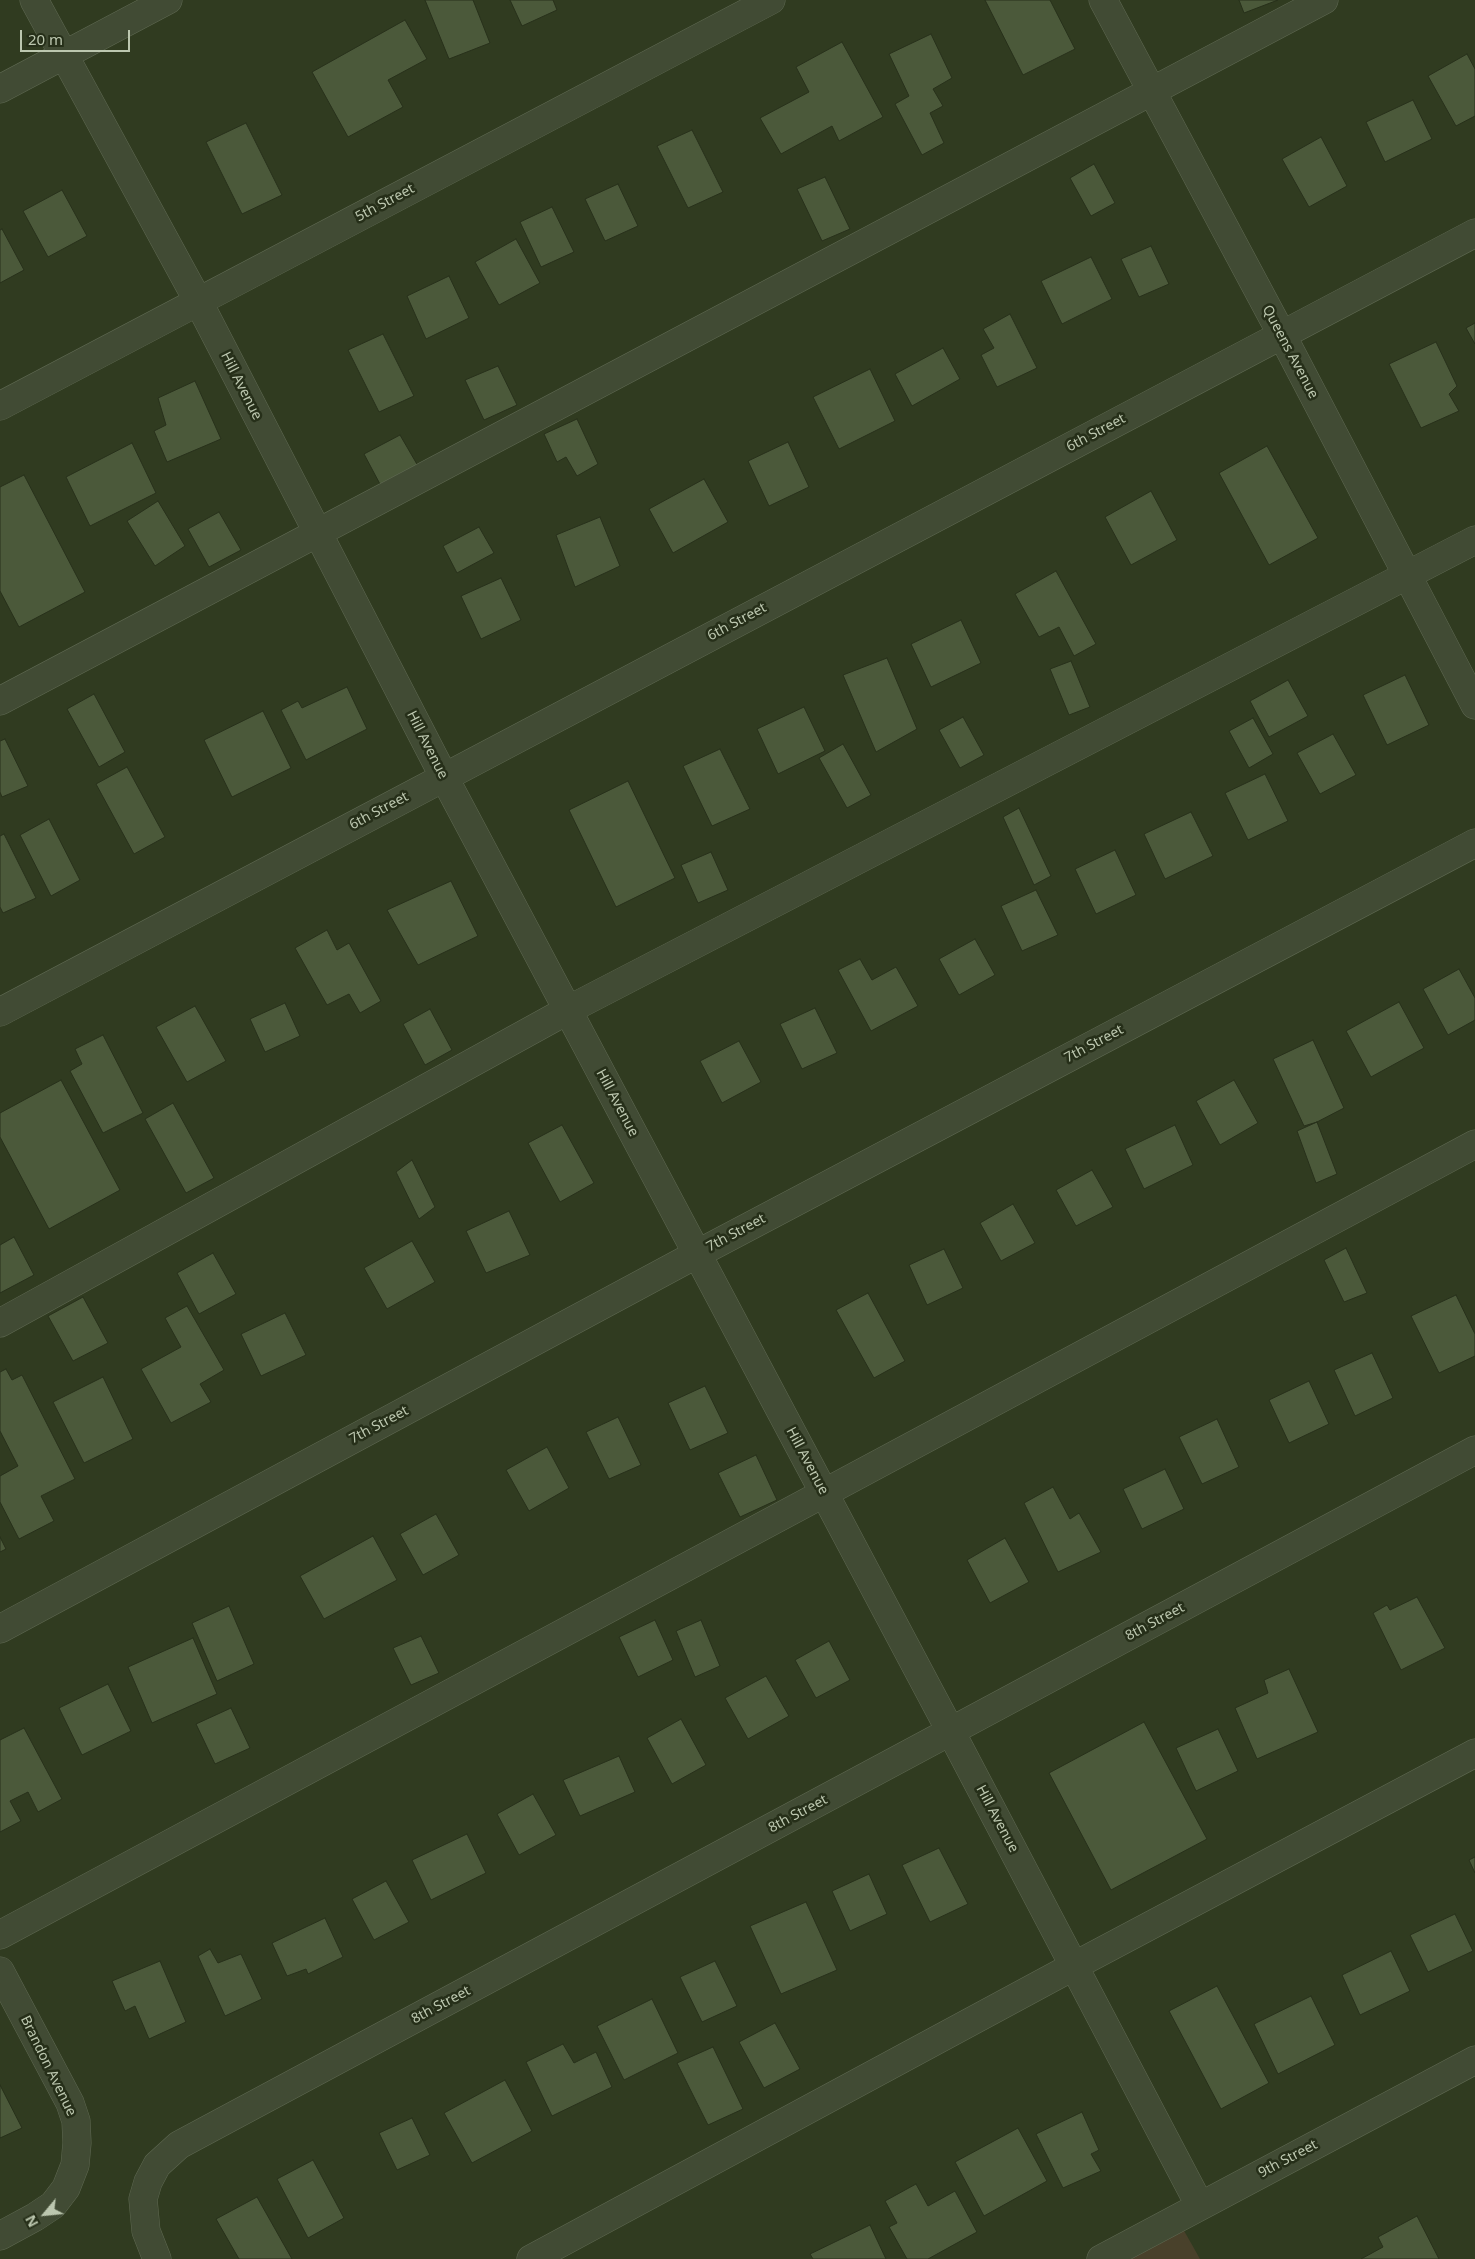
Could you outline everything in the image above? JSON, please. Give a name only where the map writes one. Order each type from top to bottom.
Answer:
[{"type":"street","name":"Hill Avenue","points":[[34,0],[198,301],[444,777],[951,1732],[1200,2206]]},
{"type":"street","points":[[0,89],[168,0]]},
{"type":"street","name":"5th Street","points":[[0,406],[771,0]]},
{"type":"street","name":"Queens Avenue","points":[[1103,0],[1282,335],[1475,705]]},
{"type":"street","points":[[0,701],[1324,0]]},
{"type":"street","name":"6th Street","points":[[0,1012],[1475,233]]},
{"type":"street","points":[[0,1323],[568,1010],[1475,540]]},
{"type":"street","name":"7th Street","points":[[0,1629],[697,1254],[1475,843]]},
{"type":"street","points":[[0,1935],[1475,1144]]},
{"type":"street","name":"8th Street","points":[[157,2259],[146,2231],[143,2199],[148,2182],[157,2164],[179,2145],[1475,1450]]},
{"type":"street","points":[[532,2259],[1074,1966],[1475,1753]]},
{"type":"street","name":"Brandon Avenue","points":[[0,1971],[70,2103],[76,2121],[78,2143],[75,2165],[66,2188],[53,2205],[35,2218],[0,2236]]},
{"type":"street","name":"9th Street","points":[[1102,2259],[1475,2060]]},
{"type":"shaded area","points":[[1178,2220],[1200,2259],[1105,2259]]},
{"type":"building","points":[[425,0],[473,0],[490,43],[449,59]]},
{"type":"building","points":[[510,0],[553,0],[557,10],[522,26]]},
{"type":"building","points":[[985,0],[1050,0],[1075,49],[1023,75]]},
{"type":"building","points":[[1239,0],[1278,0],[1244,13]]},
{"type":"building","points":[[405,20],[427,59],[388,80],[403,107],[348,137],[312,72]]},
{"type":"building","points":[[931,34],[952,78],[933,89],[943,106],[930,113],[944,143],[922,155],[895,104],[909,96],[889,54]]},
{"type":"building","points":[[842,42],[883,117],[839,141],[832,126],[781,154],[760,118],[809,92],[796,67]]},
{"type":"building","points":[[1467,54],[1475,69],[1475,116],[1456,126],[1428,76]]},
{"type":"building","points":[[1413,100],[1432,139],[1385,162],[1366,122]]},
{"type":"building","points":[[246,123],[282,195],[242,214],[206,142]]},
{"type":"building","points":[[692,130],[723,192],[688,208],[657,146]]},
{"type":"building","points":[[1321,137],[1347,186],[1309,207],[1282,159]]},
{"type":"building","points":[[1094,164],[1115,203],[1091,216],[1070,178]]},
{"type":"building","points":[[825,177],[850,229],[822,241],[797,189]]},
{"type":"building","points":[[618,184],[638,226],[605,241],[585,199]]},
{"type":"building","points":[[62,190],[87,236],[48,257],[23,211]]},
{"type":"building","points":[[552,207],[574,252],[541,267],[520,222]]},
{"type":"building","points":[[2,229],[24,270],[0,283],[0,230]]},
{"type":"building","points":[[516,239],[540,283],[499,305],[475,262]]},
{"type":"building","points":[[1151,246],[1169,284],[1139,297],[1121,259]]},
{"type":"building","points":[[1091,257],[1112,299],[1062,324],[1041,281]]},
{"type":"building","points":[[449,276],[469,318],[426,339],[407,296]]},
{"type":"building","points":[[1010,314],[1037,368],[997,387],[981,355],[994,348],[983,329]]},
{"type":"building","points":[[1475,323],[1475,344],[1466,328]]},
{"type":"building","points":[[383,334],[414,396],[379,412],[348,350]]},
{"type":"building","points":[[1436,342],[1457,386],[1449,394],[1459,411],[1421,428],[1389,364]]},
{"type":"building","points":[[943,348],[960,379],[912,406],[895,374]]},
{"type":"building","points":[[498,366],[517,405],[484,420],[465,380]]},
{"type":"building","points":[[870,369],[895,421],[839,449],[813,397]]},
{"type":"building","points":[[195,381],[221,439],[167,462],[154,431],[166,425],[158,398]]},
{"type":"building","points":[[577,419],[598,464],[577,476],[566,457],[557,462],[544,434]]},
{"type":"building","points":[[400,435],[418,466],[381,486],[364,454]]},
{"type":"building","points":[[788,442],[809,487],[769,506],[748,461]]},
{"type":"building","points":[[132,443],[156,493],[90,526],[66,477]]},
{"type":"building","points":[[1267,446],[1318,538],[1269,565],[1219,473]]},
{"type":"building","points":[[24,475],[85,592],[19,627],[0,591],[0,487]]},
{"type":"building","points":[[704,479],[728,522],[673,553],[649,509]]},
{"type":"building","points":[[1151,491],[1177,540],[1131,565],[1105,517]]},
{"type":"building","points":[[158,501],[185,546],[155,566],[127,521]]},
{"type":"building","points":[[219,512],[241,550],[209,567],[188,529]]},
{"type":"building","points":[[600,517],[620,566],[575,587],[556,535]]},
{"type":"building","points":[[479,527],[494,553],[457,573],[443,546]]},
{"type":"building","points":[[1056,571],[1096,644],[1074,656],[1059,627],[1039,637],[1015,594]]},
{"type":"building","points":[[501,578],[521,620],[481,639],[461,596]]},
{"type":"building","points":[[961,620],[981,663],[931,687],[911,644]]},
{"type":"building","points":[[887,658],[917,729],[876,752],[843,675]]},
{"type":"building","points":[[1071,661],[1090,707],[1069,715],[1050,669]]},
{"type":"building","points":[[1405,675],[1429,725],[1387,745],[1363,695]]},
{"type":"building","points":[[1288,680],[1308,716],[1269,737],[1250,701]]},
{"type":"building","points":[[347,687],[367,729],[306,760],[281,710],[298,701],[302,708]]},
{"type":"building","points":[[94,694],[125,752],[99,767],[67,709]]},
{"type":"building","points":[[804,707],[825,751],[778,774],[757,729]]},
{"type":"building","points":[[263,711],[291,768],[232,797],[204,740]]},
{"type":"building","points":[[963,717],[984,755],[960,768],[939,730]]},
{"type":"building","points":[[1253,718],[1273,754],[1249,768],[1229,731]]},
{"type":"building","points":[[1333,734],[1356,775],[1320,794],[1297,753]]},
{"type":"building","points":[[5,739],[28,786],[2,797],[0,792],[0,741]]},
{"type":"building","points":[[843,744],[871,795],[847,808],[819,758]]},
{"type":"building","points":[[720,749],[750,809],[712,826],[683,766]]},
{"type":"building","points":[[127,767],[165,837],[134,854],[96,784]]},
{"type":"building","points":[[1265,774],[1288,821],[1248,840],[1225,793]]},
{"type":"building","points":[[628,781],[675,878],[616,907],[569,810]]},
{"type":"building","points":[[1019,808],[1051,876],[1034,885],[1003,817]]},
{"type":"building","points":[[1191,812],[1213,856],[1165,879],[1144,834]]},
{"type":"building","points":[[49,819],[80,880],[51,896],[20,835]]},
{"type":"building","points":[[4,834],[36,898],[3,913],[0,907],[0,836]]},
{"type":"building","points":[[1115,850],[1136,895],[1096,914],[1075,869]]},
{"type":"building","points":[[711,852],[728,890],[698,903],[681,865]]},
{"type":"building","points":[[451,881],[478,936],[418,965],[387,910]]},
{"type":"building","points":[[1036,890],[1058,935],[1022,951],[1001,906]]},
{"type":"building","points":[[327,930],[337,950],[349,943],[381,1001],[360,1013],[349,994],[327,1005],[295,948]]},
{"type":"building","points":[[975,939],[995,975],[959,995],[939,959]]},
{"type":"building","points":[[860,959],[872,980],[896,967],[918,1006],[871,1031],[838,970]]},
{"type":"building","points":[[1459,969],[1475,998],[1475,1020],[1448,1035],[1423,989]]},
{"type":"building","points":[[1399,1002],[1424,1048],[1371,1077],[1346,1031]]},
{"type":"building","points":[[285,1003],[300,1036],[265,1052],[250,1019]]},
{"type":"building","points":[[195,1006],[226,1061],[187,1082],[156,1027]]},
{"type":"building","points":[[815,1008],[837,1053],[802,1069],[780,1024]]},
{"type":"building","points":[[430,1009],[452,1050],[425,1065],[403,1024]]},
{"type":"building","points":[[103,1035],[143,1113],[103,1133],[70,1071],[82,1064],[75,1049]]},
{"type":"building","points":[[1313,1040],[1344,1108],[1317,1122],[1304,1126],[1273,1059]]},
{"type":"building","points":[[739,1041],[761,1082],[722,1103],[700,1061]]},
{"type":"building","points":[[61,1080],[120,1190],[49,1229],[0,1137],[0,1113]]},
{"type":"building","points":[[1234,1080],[1258,1123],[1220,1145],[1196,1101]]},
{"type":"building","points":[[173,1103],[214,1178],[186,1193],[145,1119]]},
{"type":"building","points":[[1317,1122],[1337,1174],[1316,1183],[1297,1131]]},
{"type":"building","points":[[562,1125],[594,1183],[560,1202],[528,1143]]},
{"type":"building","points":[[1175,1125],[1193,1165],[1144,1189],[1125,1149]]},
{"type":"building","points":[[412,1160],[435,1207],[419,1219],[396,1172]]},
{"type":"building","points":[[1092,1170],[1113,1207],[1076,1226],[1056,1190]]},
{"type":"building","points":[[1013,1204],[1035,1243],[1001,1261],[980,1223]]},
{"type":"building","points":[[509,1211],[530,1255],[486,1273],[466,1231]]},
{"type":"building","points":[[14,1237],[34,1275],[0,1293],[0,1245]]},
{"type":"building","points":[[412,1241],[435,1282],[387,1309],[364,1268]]},
{"type":"building","points":[[1346,1248],[1367,1293],[1344,1302],[1324,1260]]},
{"type":"building","points":[[944,1249],[963,1288],[927,1305],[909,1265]]},
{"type":"building","points":[[213,1253],[236,1294],[199,1314],[177,1273]]},
{"type":"building","points":[[868,1293],[905,1361],[874,1378],[836,1310]]},
{"type":"building","points":[[1456,1295],[1475,1334],[1475,1356],[1439,1373],[1411,1316]]},
{"type":"building","points":[[83,1297],[108,1343],[73,1361],[48,1316]]},
{"type":"building","points":[[187,1306],[224,1370],[200,1384],[211,1402],[171,1423],[141,1369],[181,1347],[165,1318]]},
{"type":"building","points":[[285,1313],[306,1355],[261,1376],[241,1334]]},
{"type":"building","points":[[1372,1353],[1393,1398],[1355,1416],[1334,1370]]},
{"type":"building","points":[[6,1369],[12,1380],[22,1375],[75,1479],[41,1496],[54,1521],[19,1539],[0,1502],[0,1476],[18,1466],[0,1431],[0,1372]]},
{"type":"building","points":[[103,1377],[133,1439],[84,1463],[53,1402]]},
{"type":"building","points":[[1309,1381],[1329,1424],[1289,1443],[1269,1400]]},
{"type":"building","points":[[705,1386],[728,1433],[690,1450],[668,1403]]},
{"type":"building","points":[[618,1417],[641,1465],[609,1479],[586,1432]]},
{"type":"building","points":[[1217,1419],[1239,1467],[1202,1484],[1179,1437]]},
{"type":"building","points":[[547,1447],[569,1488],[529,1511],[506,1470]]},
{"type":"building","points":[[756,1455],[777,1500],[740,1517],[718,1473]]},
{"type":"building","points":[[1165,1469],[1184,1509],[1142,1529],[1123,1489]]},
{"type":"building","points":[[1053,1487],[1070,1519],[1079,1513],[1101,1552],[1058,1572],[1024,1503]]},
{"type":"building","points":[[436,1514],[459,1555],[423,1575],[400,1534]]},
{"type":"building","points":[[373,1536],[397,1580],[324,1619],[300,1576]]},
{"type":"building","points":[[0,1537],[6,1549],[0,1552]]},
{"type":"building","points":[[1005,1538],[1029,1582],[990,1603],[967,1560]]},
{"type":"building","points":[[1417,1597],[1445,1648],[1401,1670],[1373,1613],[1387,1605],[1390,1610]]},
{"type":"building","points":[[229,1606],[254,1664],[217,1681],[192,1623]]},
{"type":"building","points":[[655,1620],[673,1660],[638,1677],[619,1637]]},
{"type":"building","points":[[701,1620],[720,1666],[695,1677],[676,1631]]},
{"type":"building","points":[[421,1636],[439,1673],[411,1685],[393,1648]]},
{"type":"building","points":[[193,1638],[217,1694],[152,1723],[128,1667]]},
{"type":"building","points":[[829,1641],[850,1680],[816,1698],[795,1660]]},
{"type":"building","points":[[1289,1669],[1318,1732],[1257,1759],[1235,1708],[1268,1693],[1264,1680]]},
{"type":"building","points":[[766,1676],[789,1716],[748,1739],[725,1698]]},
{"type":"building","points":[[108,1684],[131,1731],[82,1755],[59,1708]]},
{"type":"building","points":[[231,1708],[250,1748],[215,1764],[196,1724]]},
{"type":"building","points":[[681,1719],[706,1765],[672,1784],[647,1738]]},
{"type":"building","points":[[1144,1722],[1207,1839],[1111,1890],[1049,1773]]},
{"type":"building","points":[[24,1728],[62,1799],[38,1812],[28,1792],[10,1801],[21,1821],[0,1832],[0,1740]]},
{"type":"building","points":[[1218,1729],[1238,1771],[1196,1791],[1176,1748]]},
{"type":"building","points":[[619,1756],[635,1792],[580,1816],[563,1780]]},
{"type":"building","points":[[533,1794],[556,1835],[519,1855],[497,1814]]},
{"type":"building","points":[[467,1834],[486,1873],[431,1900],[412,1860]]},
{"type":"building","points":[[939,1848],[968,1904],[930,1922],[902,1865]]},
{"type":"building","points":[[1475,1857],[1475,1873],[1469,1860]]},
{"type":"building","points":[[869,1874],[887,1914],[850,1931],[832,1891]]},
{"type":"building","points":[[386,1881],[409,1922],[374,1940],[352,1899]]},
{"type":"building","points":[[806,1902],[837,1970],[781,1994],[750,1926]]},
{"type":"building","points":[[1455,1914],[1473,1951],[1428,1972],[1410,1935]]},
{"type":"building","points":[[325,1918],[343,1957],[308,1974],[306,1969],[287,1976],[272,1943]]},
{"type":"building","points":[[210,1949],[218,1963],[241,1954],[262,1999],[225,2016],[198,1956]]},
{"type":"building","points":[[1391,1951],[1410,1991],[1360,2015],[1342,1975]]},
{"type":"building","points":[[160,1961],[186,2022],[149,2039],[135,2006],[125,2011],[112,1981]]},
{"type":"building","points":[[715,1961],[737,2006],[702,2022],[680,1977]]},
{"type":"building","points":[[1217,1986],[1269,2083],[1221,2109],[1169,2011]]},
{"type":"building","points":[[1311,1996],[1335,2045],[1278,2074],[1254,2024]]},
{"type":"building","points":[[652,1999],[678,2053],[624,2080],[597,2026]]},
{"type":"building","points":[[775,2023],[800,2069],[764,2088],[739,2042]]},
{"type":"building","points":[[563,2044],[574,2063],[596,2052],[612,2087],[552,2116],[526,2062]]},
{"type":"building","points":[[713,2047],[743,2109],[708,2125],[677,2063]]},
{"type":"building","points":[[505,2080],[532,2131],[472,2163],[444,2113]]},
{"type":"building","points":[[0,2085],[22,2128],[0,2138]]},
{"type":"building","points":[[1082,2112],[1099,2150],[1091,2154],[1101,2171],[1063,2188],[1036,2134]]},
{"type":"building","points":[[412,2118],[430,2155],[397,2170],[379,2133]]},
{"type":"building","points":[[1018,2128],[1047,2181],[984,2216],[955,2162]]},
{"type":"building","points":[[313,2160],[344,2218],[308,2238],[277,2179]]},
{"type":"building","points":[[916,2184],[928,2206],[955,2191],[977,2232],[928,2259],[907,2259],[889,2227],[897,2223],[885,2201]]},
{"type":"building","points":[[257,2197],[292,2259],[239,2259],[216,2219]]},
{"type":"building","points":[[1417,2216],[1439,2259],[1361,2259],[1383,2247],[1378,2237]]},
{"type":"building","points":[[870,2225],[886,2259],[813,2259],[810,2254]]}]
